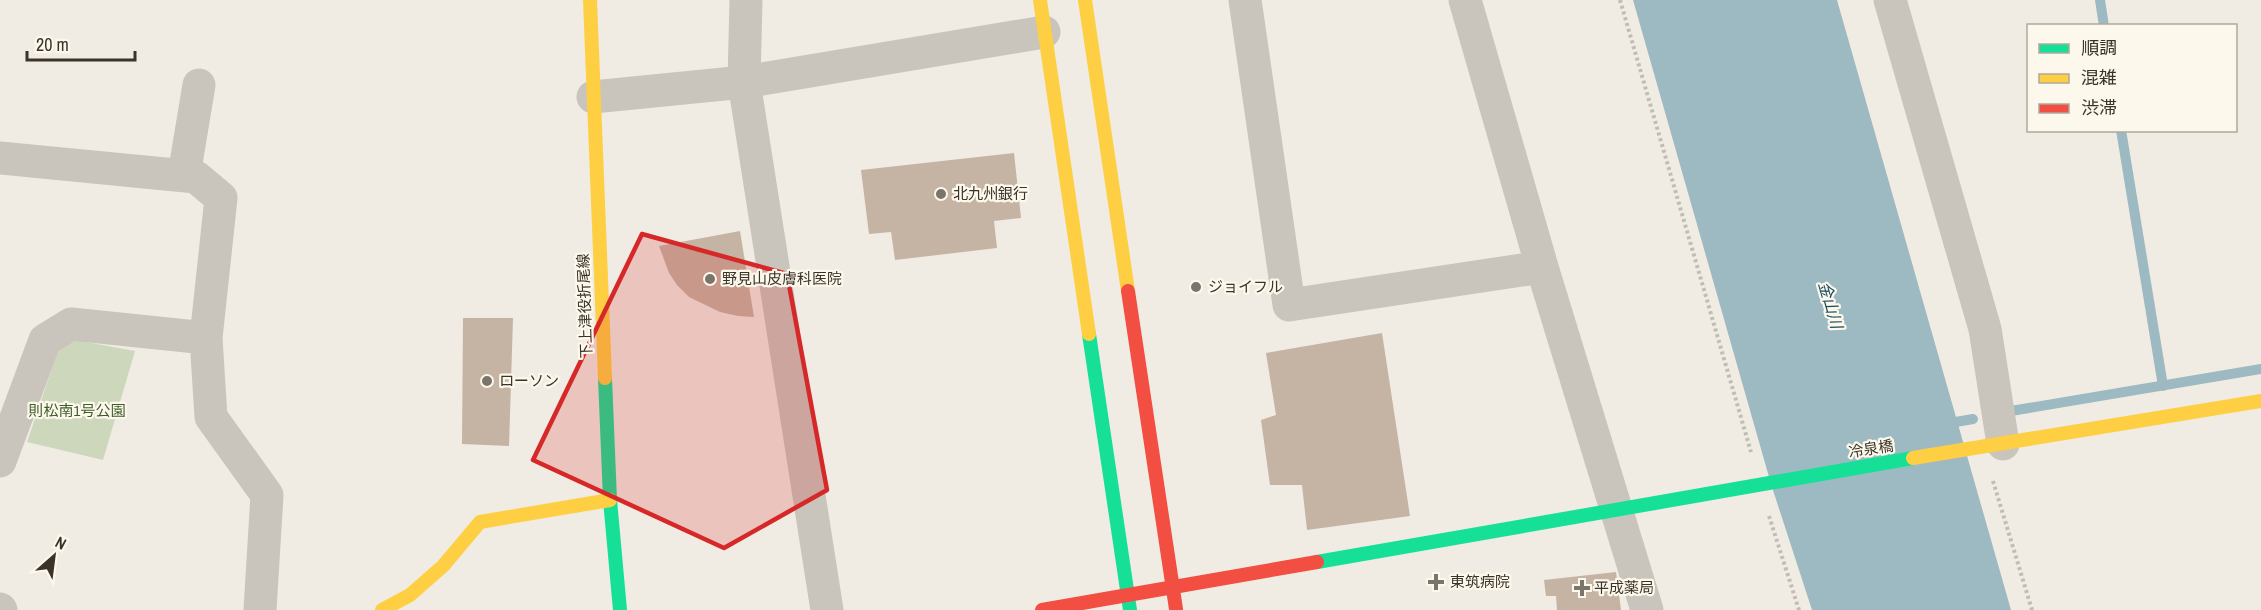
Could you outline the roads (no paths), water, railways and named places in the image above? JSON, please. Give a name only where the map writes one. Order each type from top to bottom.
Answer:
[{"type":"street","name":"下上津役折尾線","points":[[590,0],[610,500],[620,610]]},
{"type":"street","points":[[746,0],[744,82],[827,610]]},
{"type":"street","points":[[1040,0],[1130,610]]},
{"type":"street","points":[[1085,0],[1176,610]]},
{"type":"street","points":[[1245,0],[1289,305],[1542,267]]},
{"type":"street","points":[[1465,0],[1542,267],[1647,610]]},
{"type":"street","points":[[1890,0],[1985,329],[1992,446]]},
{"type":"street","points":[[593,96],[744,82],[1044,33]]},
{"type":"street","points":[[184,175],[199,85]]},
{"type":"street","points":[[0,158],[196,177],[221,198],[206,338],[211,417],[267,495],[260,610]]},
{"type":"street","points":[[0,461],[45,340],[62,329],[71,324],[206,338]]},
{"type":"street","name":"冷泉橋","points":[[1042,610],[1765,483],[2261,401]]},
{"type":"street","points":[[382,610],[410,595],[443,566],[480,522],[610,500]]},
{"type":"water","name":"金山川","points":[[1633,0],[1837,0],[2011,610],[1812,610],[1771,484]]},
{"type":"waterway","points":[[2100,0],[2104,24]]},
{"type":"waterway","points":[[2121,132],[2163,386]]},
{"type":"waterway","points":[[2011,411],[2261,369]]},
{"type":"waterway","points":[[1944,424],[1973,419]]},
{"type":"place","name":"北九州銀行","points":[[941,194]]},
{"type":"place","name":"野見山皮膚科医院","points":[[710,279]]},
{"type":"place","name":"ジョイフル","points":[[1196,287]]},
{"type":"place","name":"ローソン","points":[[487,381]]},
{"type":"place","name":"東筑病院","points":[[1436,582]]},
{"type":"place","name":"平成薬局","points":[[1582,588]]},
{"type":"park label","name":"則松南1号公園","points":[[77,411]]}]
